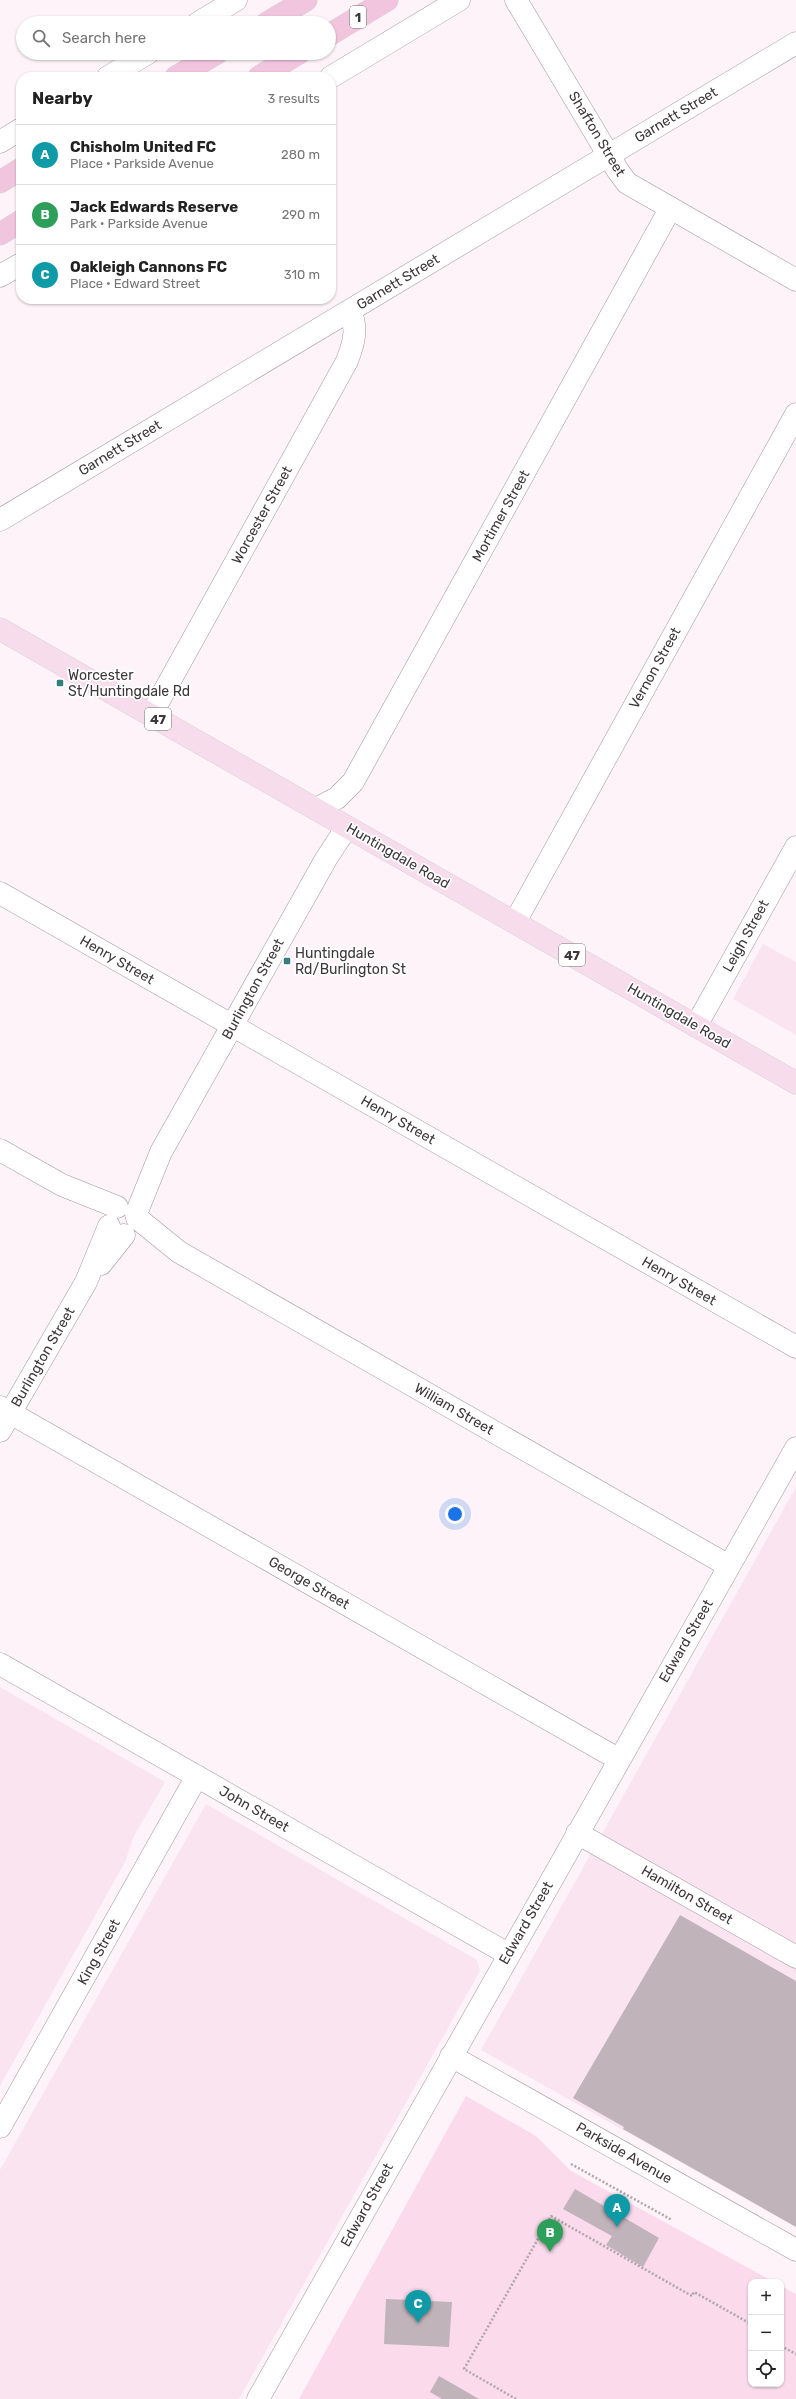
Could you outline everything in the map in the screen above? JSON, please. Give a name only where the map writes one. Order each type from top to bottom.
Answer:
[{"type":"highway","points":[[279,16],[306,0]]},
{"type":"highway","name":"1","points":[[336,31],[387,0]]},
{"type":"highway","points":[[185,72],[205,60]]},
{"type":"highway","points":[[267,72],[287,60]]},
{"type":"highway","points":[[0,182],[16,172]]},
{"type":"highway","points":[[0,234],[16,224]]},
{"type":"main road","name":"Huntingdale Road","points":[[0,629],[796,1083]]},
{"type":"street","points":[[210,16],[236,0]]},
{"type":"street","points":[[336,74],[459,0]]},
{"type":"street","name":"Shafton Street","points":[[516,0],[609,156],[627,183],[796,280]]},
{"type":"street","name":"Garnett Street","points":[[0,520],[796,43]]},
{"type":"street","points":[[116,72],[136,60]]},
{"type":"street","points":[[0,142],[16,133]]},
{"type":"street","name":"Mortimer Street","points":[[316,809],[337,798],[353,782],[670,209]]},
{"type":"street","points":[[0,276],[16,267]]},
{"type":"street","name":"Worcester Street","points":[[151,715],[347,361],[353,342],[355,326],[350,311]]},
{"type":"street","name":"Vernon Street","points":[[515,922],[796,414]]},
{"type":"street","name":"Burlington Street","points":[[4,1417],[86,1282],[326,859],[347,827]]},
{"type":"street","name":"Leigh Street","points":[[696,1026],[796,847]]},
{"type":"street","name":"Henry Street","points":[[0,893],[796,1348]]},
{"type":"street","name":"William Street","points":[[0,1150],[729,1566]]},
{"type":"street","name":"George Street","points":[[4,1417],[618,1759]]},
{"type":"street","name":"Edward Street","points":[[258,2399],[618,1759],[796,1448]]},
{"type":"street","name":"John Street","points":[[0,1664],[508,1954]]},
{"type":"street","name":"King Street","points":[[0,2127],[197,1776]]},
{"type":"street","name":"Hamilton Street","points":[[577,1833],[796,1958]]},
{"type":"street","name":"Parkside Avenue","points":[[451,2056],[796,2250]]},
{"type":"path","points":[[571,2164],[672,2220]]},
{"type":"path","points":[[516,2399],[464,2369],[551,2216],[686,2293],[692,2296],[694,2292],[748,2322]]},
{"type":"path","points":[[784,2348],[796,2354]]},
{"type":"shaded area","points":[[763,944],[796,962],[796,1035],[733,999]]},
{"type":"shaded area","points":[[796,1487],[796,2227],[481,2050]]},
{"type":"shaded area","points":[[0,1687],[165,1782],[134,1836],[125,1862],[0,2086]]},
{"type":"shaded area","points":[[206,1804],[477,1960],[480,1971],[239,2399],[0,2399],[0,2170]]},
{"type":"shaded area","points":[[466,2096],[536,2136],[571,2171],[769,2279],[748,2279],[748,2387],[784,2387],[784,2288],[796,2294],[796,2399],[299,2399]]},
{"type":"building","points":[[680,1915],[796,1981],[796,2227],[623,2129],[624,2127],[573,2098]]},
{"type":"building","points":[[575,2189],[659,2238],[643,2267],[606,2245],[612,2236],[563,2209]]},
{"type":"building","points":[[386,2299],[452,2302],[449,2347],[384,2344]]},
{"type":"building","points":[[439,2376],[479,2399],[442,2399],[430,2392]]},
{"type":"place","name":"Worcester St/Huntingdale Rd","points":[[60,683]]},
{"type":"place","name":"Huntingdale Rd/Burlington St","points":[[287,961]]},
{"type":"place","name":"Chisholm United FC","points":[[617,2227]]},
{"type":"place","name":"Jack Edwards Reserve","points":[[550,2252]]},
{"type":"place","name":"Oakleigh Cannons FC","points":[[418,2323]]}]
